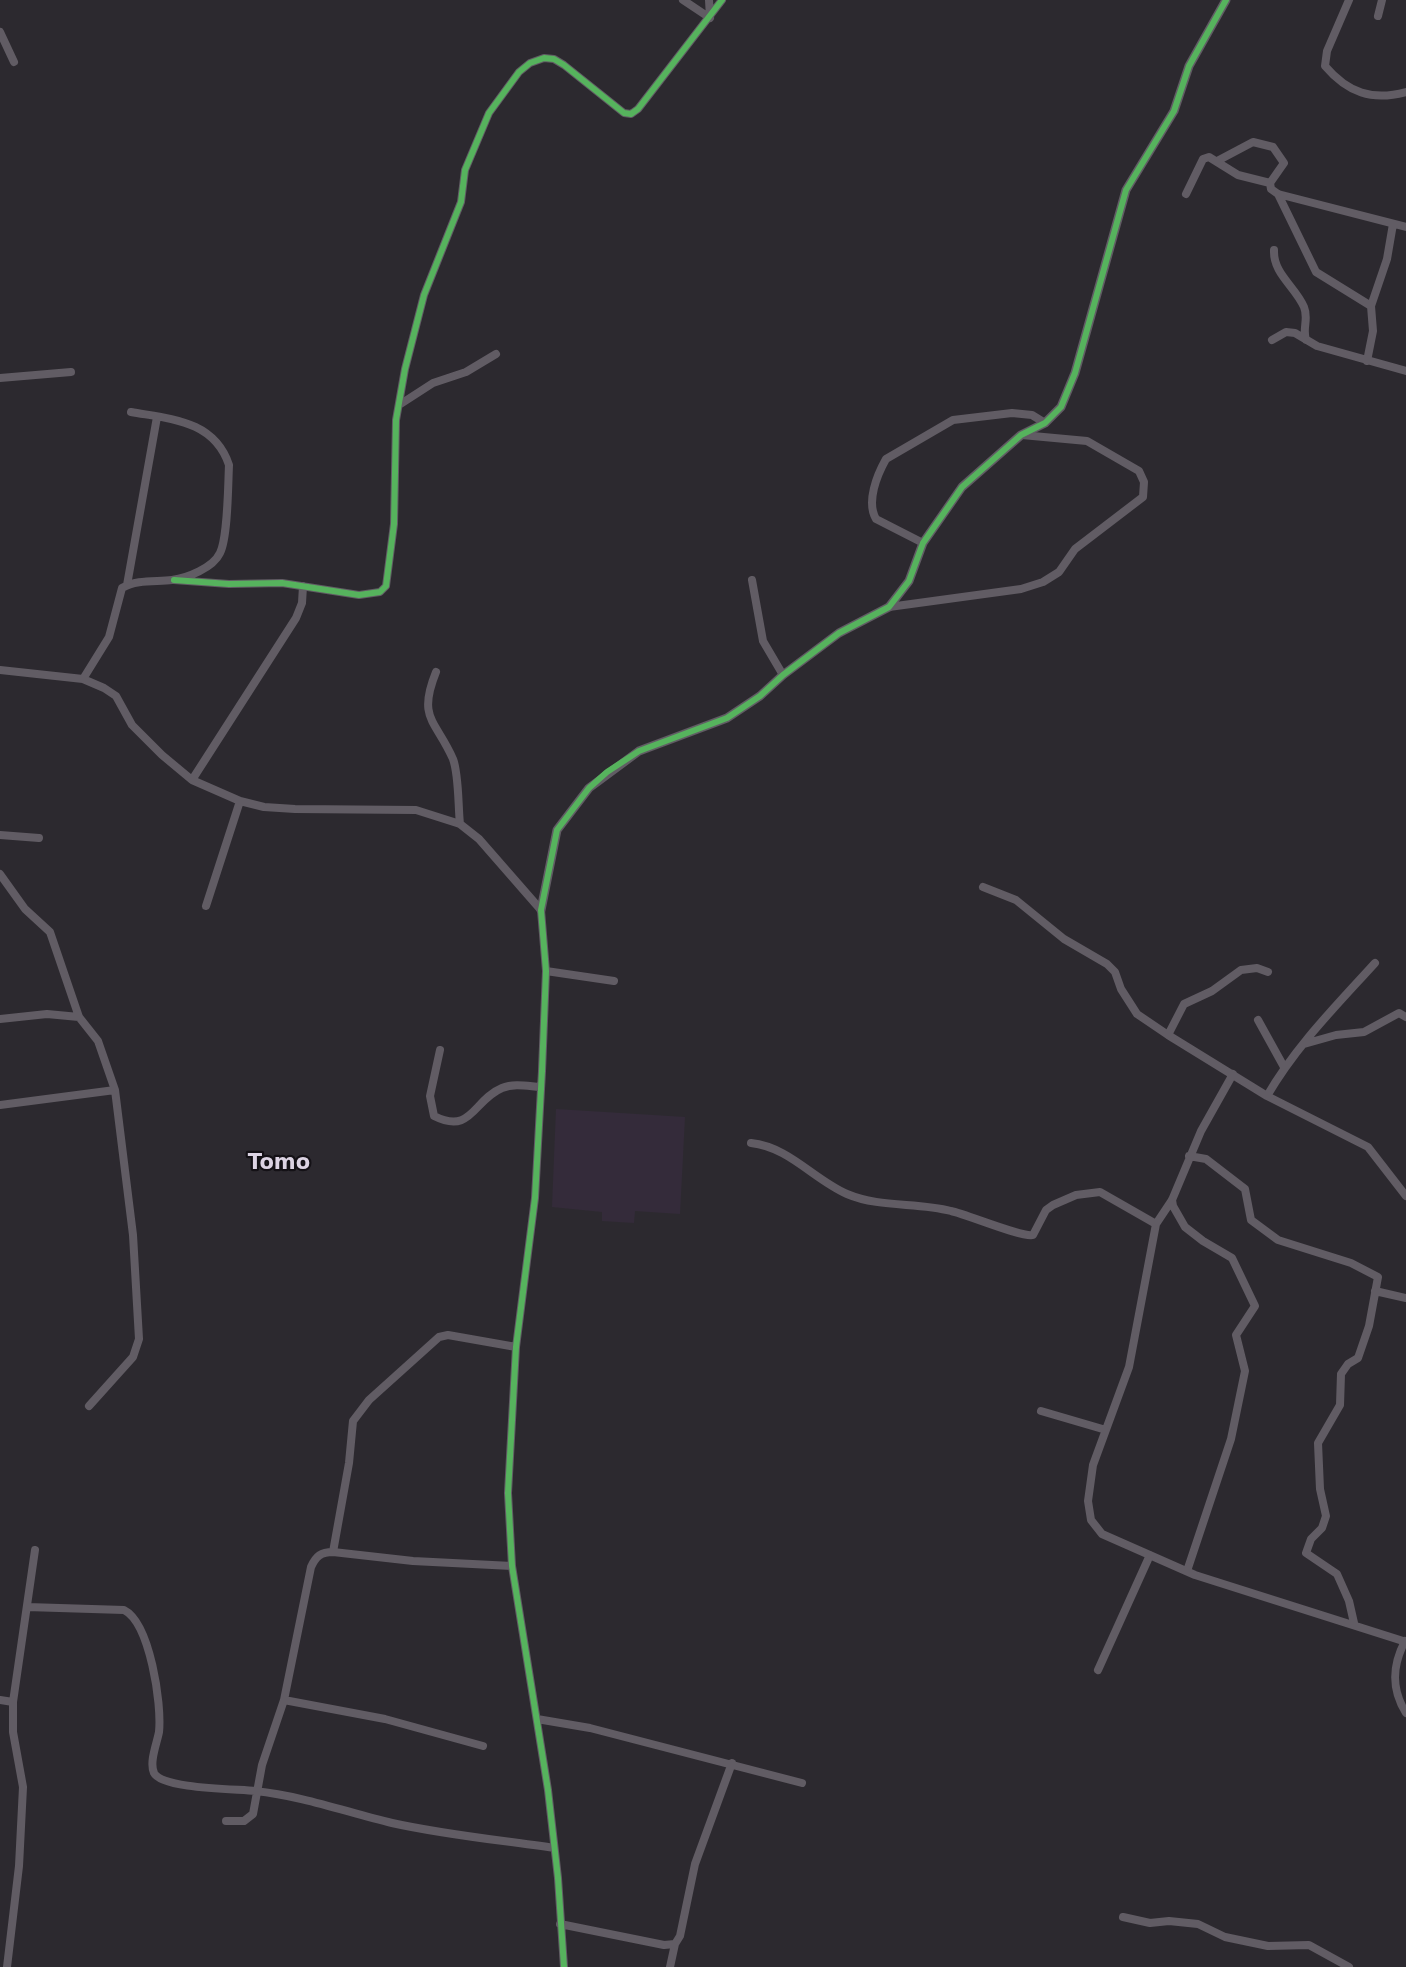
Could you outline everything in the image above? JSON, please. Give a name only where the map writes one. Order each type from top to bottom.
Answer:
[{"type":"street","points":[[683,0],[710,18]]},
{"type":"street","points":[[709,0],[710,18]]},
{"type":"street","points":[[83,679],[109,637],[122,588],[127,585],[174,580],[303,586],[359,595],[380,592],[386,586],[394,524],[396,420],[399,405],[424,295],[460,202],[465,170],[489,113],[508,85],[530,63],[544,58],[554,59],[624,113],[631,114],[638,109],[722,0]]},
{"type":"street","points":[[889,607],[909,581],[923,543],[962,487],[1021,435],[1045,423],[1061,407],[1075,373],[1126,190],[1174,111],[1189,66],[1226,0]]},
{"type":"street","points":[[1349,0],[1327,51],[1325,66],[1338,82],[1368,95],[1387,97],[1406,92]]},
{"type":"street","points":[[1378,16],[1382,0]]},
{"type":"street","points":[[0,32],[14,62]]},
{"type":"street","points":[[1219,160],[1253,142],[1273,147],[1284,163],[1270,183],[1271,189],[1278,194],[1406,227]]},
{"type":"street","points":[[1186,194],[1203,159],[1209,157],[1219,160],[1238,174],[1270,183]]},
{"type":"street","points":[[1278,194],[1316,272],[1371,306]]},
{"type":"street","points":[[1367,361],[1373,332],[1371,306],[1387,259],[1393,224]]},
{"type":"street","points":[[1274,250],[1273,263],[1304,306],[1308,323],[1304,334],[1306,340]]},
{"type":"street","points":[[1272,340],[1286,332],[1295,333],[1306,340],[1367,361],[1406,371]]},
{"type":"street","points":[[399,405],[433,383],[466,372],[496,354]]},
{"type":"street","points":[[0,378],[71,372]]},
{"type":"street","points":[[131,412],[196,425],[219,446],[229,465],[221,551],[206,567],[174,580]]},
{"type":"street","points":[[923,543],[876,519],[872,512],[871,502],[877,479],[886,459],[954,420],[1012,413],[1032,414],[1045,423]]},
{"type":"street","points":[[127,585],[156,417]]},
{"type":"street","points":[[564,1967],[555,1848],[512,1566],[509,1448],[516,1347],[535,1198],[546,970],[541,910],[557,830],[590,788],[639,752],[727,718],[760,696],[783,675],[839,633],[889,607],[1021,589],[1043,582],[1059,572],[1075,549],[1143,497],[1144,482],[1139,471],[1087,441],[1021,435]]},
{"type":"street","points":[[752,580],[763,641],[783,675]]},
{"type":"street","points":[[192,780],[296,618],[302,603],[303,586]]},
{"type":"street","points":[[0,670],[83,679],[104,688],[116,696],[142,736],[192,780],[240,801],[264,807],[296,809],[416,810],[460,824],[479,839],[541,910]]},
{"type":"street","points":[[436,672],[430,686],[427,713],[454,760],[460,824]]},
{"type":"street","points":[[206,906],[240,801]]},
{"type":"street","points":[[0,835],[39,838]]},
{"type":"street","points":[[0,874],[25,909],[50,932],[79,1017],[98,1041],[115,1090],[133,1235],[140,1339],[133,1357],[89,1406]]},
{"type":"street","points":[[983,887],[1016,900],[1064,939],[1107,964],[1115,972],[1121,989],[1137,1014],[1167,1035],[1267,1096],[1368,1147],[1406,1196]]},
{"type":"street","points":[[1267,1096],[1284,1067],[1302,1044],[1375,963]]},
{"type":"street","points":[[1167,1035],[1184,1004],[1212,991],[1241,970],[1257,968],[1268,972]]},
{"type":"street","points":[[546,970],[614,981]]},
{"type":"street","points":[[1302,1044],[1336,1035],[1364,1032],[1399,1013],[1406,1017]]},
{"type":"street","points":[[0,1019],[47,1014],[79,1017]]},
{"type":"street","points":[[1258,1020],[1284,1067]]},
{"type":"street","points":[[440,1050],[430,1096],[434,1116],[445,1122],[457,1123],[475,1113],[491,1094],[503,1088],[514,1085],[540,1087]]},
{"type":"street","points":[[1233,1074],[1190,1156],[1172,1200],[1156,1224],[1129,1367],[1093,1465],[1088,1501],[1091,1520],[1102,1534],[1186,1571],[1354,1623],[1405,1642],[1398,1654],[1394,1685],[1406,1713]]},
{"type":"street","points":[[0,1105],[115,1090]]},
{"type":"street","points":[[751,1143],[777,1149],[850,1195],[901,1206],[951,1210],[1011,1229],[1024,1236],[1033,1235],[1046,1210],[1053,1205],[1076,1195],[1100,1192],[1156,1224]]},
{"type":"street","points":[[1190,1156],[1206,1159],[1245,1189],[1251,1220],[1278,1240],[1352,1263],[1378,1277],[1369,1326],[1358,1358],[1348,1364],[1341,1374],[1340,1405],[1317,1443],[1320,1489],[1326,1516],[1322,1528],[1311,1539],[1306,1553],[1337,1574],[1349,1601],[1354,1623]]},
{"type":"street","points":[[1172,1200],[1185,1227],[1232,1258],[1255,1306],[1236,1335],[1245,1371],[1231,1439],[1186,1571]]},
{"type":"street","points":[[1375,1291],[1406,1298]]},
{"type":"street","points":[[333,1552],[349,1463],[353,1421],[369,1400],[439,1337],[448,1335],[516,1347]]},
{"type":"street","points":[[1041,1411],[1106,1430]]},
{"type":"street","points":[[7,1967],[19,1866],[23,1787],[13,1732],[13,1702],[35,1550]]},
{"type":"street","points":[[226,1821],[244,1821],[250,1818],[261,1765],[284,1700],[311,1567],[316,1557],[324,1552],[333,1552],[413,1561],[512,1566]]},
{"type":"street","points":[[1098,1670],[1150,1555]]},
{"type":"street","points":[[27,1607],[124,1610],[132,1614],[146,1641],[158,1689],[159,1731],[154,1773],[159,1778],[182,1785],[256,1791],[315,1800],[395,1823],[555,1848]]},
{"type":"street","points":[[0,1700],[13,1702]]},
{"type":"street","points":[[284,1700],[386,1719],[483,1746]]},
{"type":"street","points":[[537,1719],[590,1728],[802,1783]]},
{"type":"street","points":[[670,1967],[675,1944],[680,1936],[695,1864],[732,1763]]},
{"type":"street","points":[[1123,1917],[1150,1923],[1198,1924],[1225,1937],[1268,1946],[1309,1945],[1349,1967]]},
{"type":"street","points":[[560,1924],[664,1945],[675,1944]]},
{"type":"shaded area","points":[[556,1109],[685,1117],[680,1214],[635,1211],[634,1223],[602,1221],[602,1212],[552,1207]]},
{"type":"cycle path","points":[[174,580],[229,584],[282,583],[359,595],[380,592],[386,586],[394,524],[396,420],[405,369],[424,295],[461,202],[465,170],[489,113],[519,72],[530,63],[544,58],[554,59],[564,65],[624,113],[631,114],[638,109],[722,0]]},
{"type":"cycle path","points":[[564,1967],[558,1878],[548,1790],[512,1566],[508,1493],[516,1347],[535,1198],[546,971],[541,910],[557,830],[589,788],[607,772],[639,751],[727,718],[760,696],[783,675],[839,633],[889,607],[909,581],[923,543],[962,487],[1021,435],[1045,423],[1061,407],[1075,373],[1126,190],[1174,111],[1189,66],[1226,0]]},
{"type":"district","name":"Tomo","points":[[279,1164]]}]
